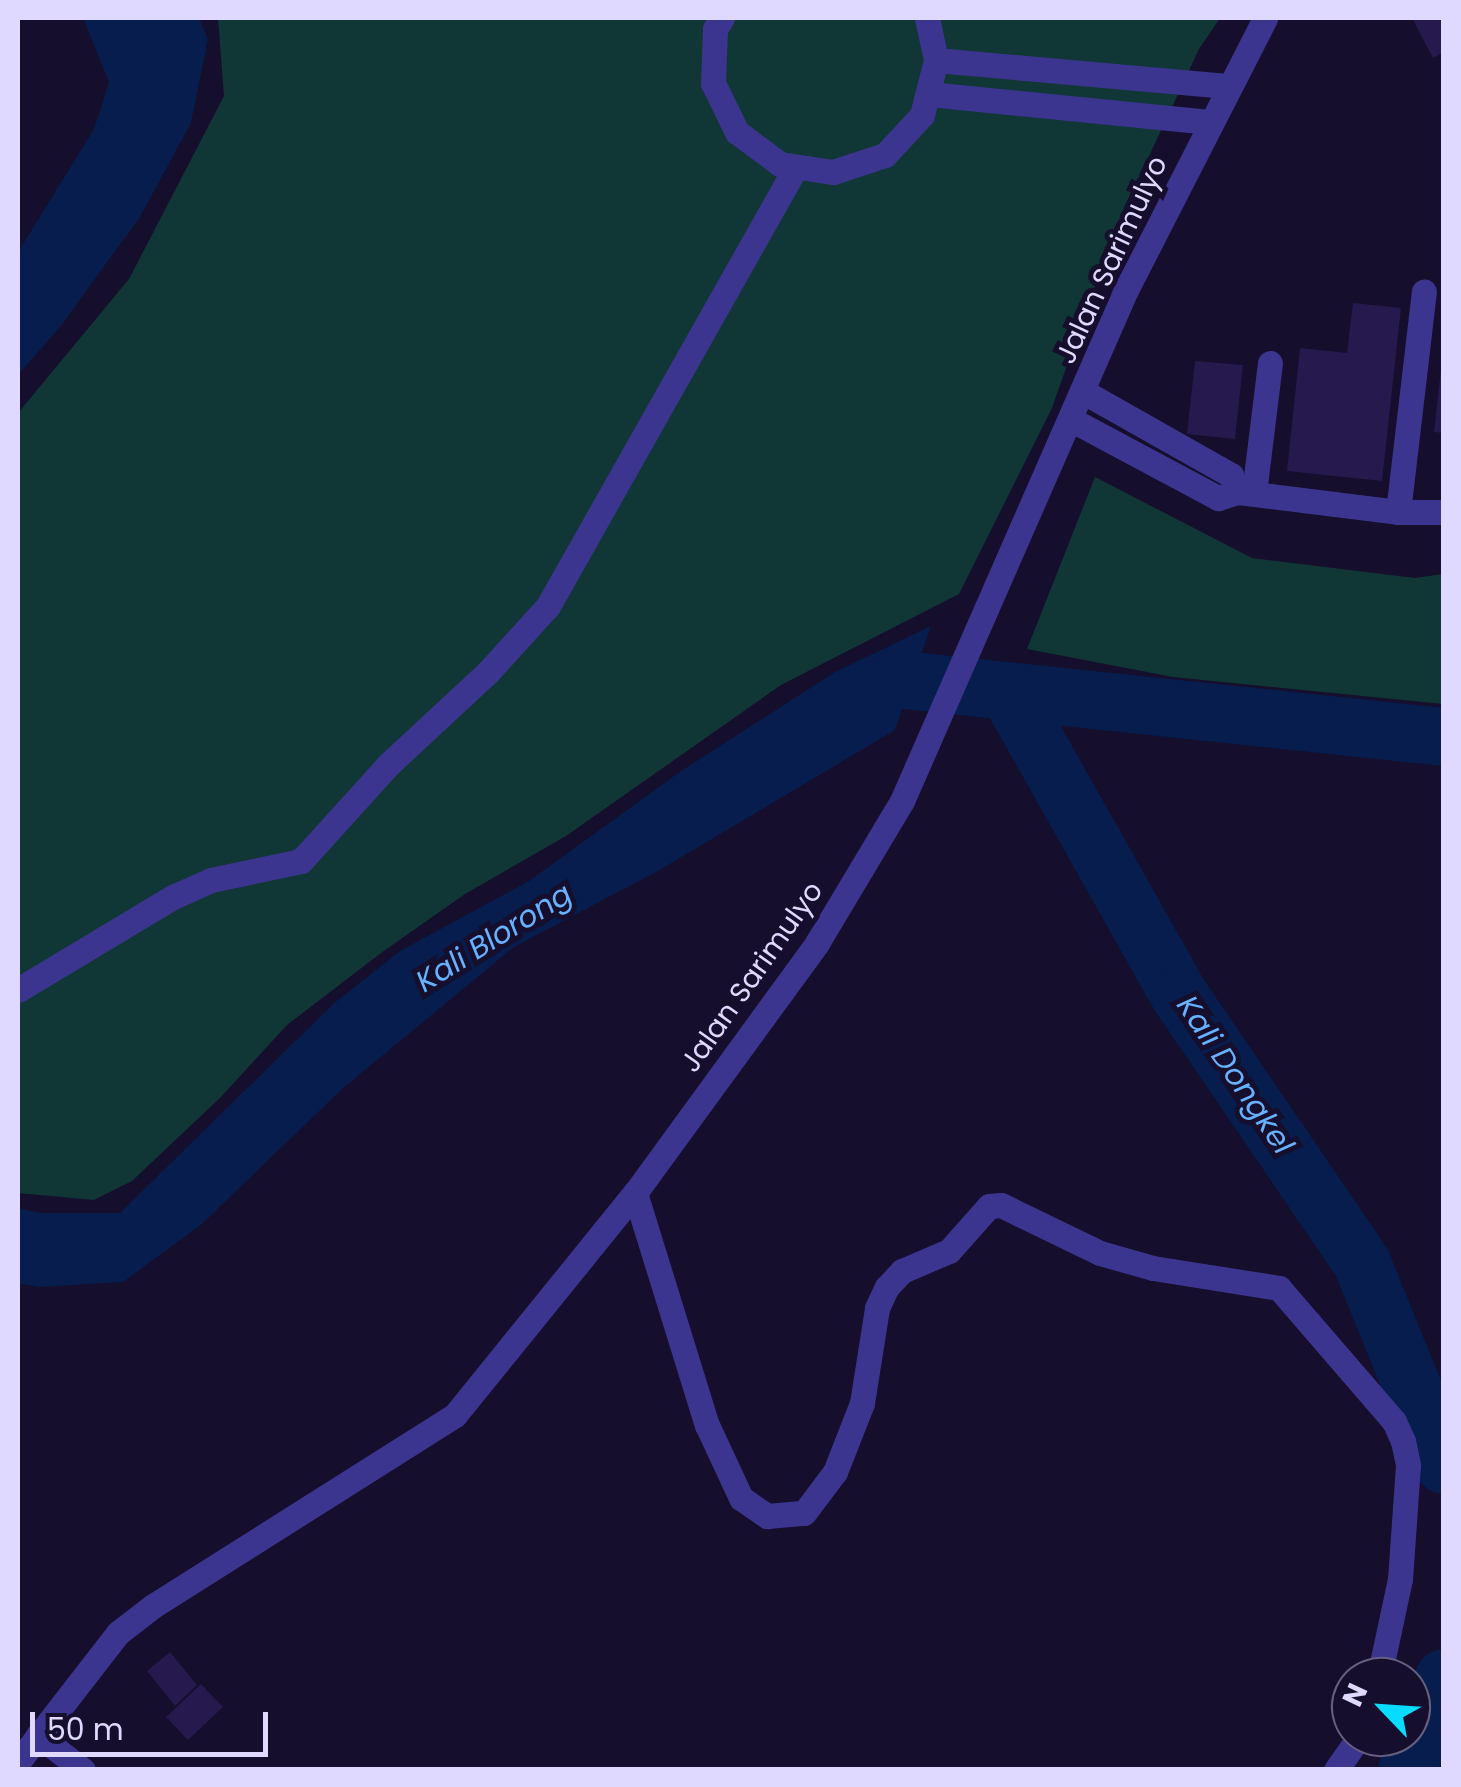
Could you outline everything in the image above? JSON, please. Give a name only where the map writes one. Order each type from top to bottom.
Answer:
[{"type":"street","points":[[722,18],[715,29],[713,83],[737,132],[780,164],[834,172],[885,155],[922,116],[936,60],[928,18]]},
{"type":"street","name":"Jalan Sarimulyo","points":[[18,1762],[118,1633],[153,1606],[454,1415],[634,1193],[817,943],[902,801],[1125,292],[1266,18]]},
{"type":"street","points":[[936,60],[1228,86]]},
{"type":"street","points":[[930,94],[1210,122]]},
{"type":"street","points":[[18,990],[173,897],[211,880],[300,861],[389,764],[488,672],[548,606],[796,167]]},
{"type":"street","points":[[1398,512],[1424,292]]},
{"type":"street","points":[[1237,494],[1270,363]]},
{"type":"street","points":[[1084,392],[1231,475],[1237,494]]},
{"type":"street","points":[[1072,420],[1237,494],[1398,512],[1444,512]]},
{"type":"street","points":[[634,1193],[707,1425],[741,1498],[767,1516],[804,1512],[834,1472],[862,1402],[878,1308],[886,1286],[902,1271],[949,1251],[988,1206],[1000,1206],[1100,1253],[1279,1288],[1394,1422],[1402,1440],[1408,1465],[1400,1578],[1383,1657]]},
{"type":"street","points":[[38,1735],[83,1770]]},
{"type":"green space","points":[[218,18],[1220,18],[1199,49],[1115,229],[1052,408],[959,594],[781,685],[566,836],[465,894],[381,953],[287,1025],[221,1097],[132,1181],[94,1200],[18,1193],[18,413],[129,279],[224,96]]},
{"type":"green space","points":[[1095,477],[1252,558],[1415,578],[1443,574],[1443,704],[1173,677],[1027,649]]},
{"type":"water","points":[[83,18],[199,18],[208,39],[191,123],[140,217],[60,327],[18,375],[18,252],[94,129],[109,82]]},
{"type":"water","name":"Kali Blorong","points":[[931,626],[895,730],[658,871],[514,947],[342,1089],[202,1224],[123,1282],[39,1287],[18,1283],[18,1208],[40,1213],[120,1213],[333,1004],[400,951],[529,881],[681,771],[835,672]]},
{"type":"building","points":[[1412,18],[1444,18],[1444,52],[1433,58]]},
{"type":"building","points":[[1353,303],[1401,308],[1382,481],[1287,471],[1300,348],[1347,353]]},
{"type":"building","points":[[1195,361],[1243,365],[1235,439],[1187,434]]},
{"type":"building","points":[[1444,370],[1444,433],[1434,432]]},
{"type":"building","points":[[170,1652],[197,1685],[175,1706],[147,1671]]},
{"type":"building","points":[[201,1684],[223,1707],[188,1740],[166,1717]]},
{"type":"waterway","points":[[845,712],[894,679],[1444,737]]},
{"type":"waterway","name":"Kali Dongkel","points":[[1009,693],[1180,996],[1362,1263],[1444,1465]]},
{"type":"waterway","name":"Kali Dongkel","points":[[1407,1770],[1444,1678]]}]
